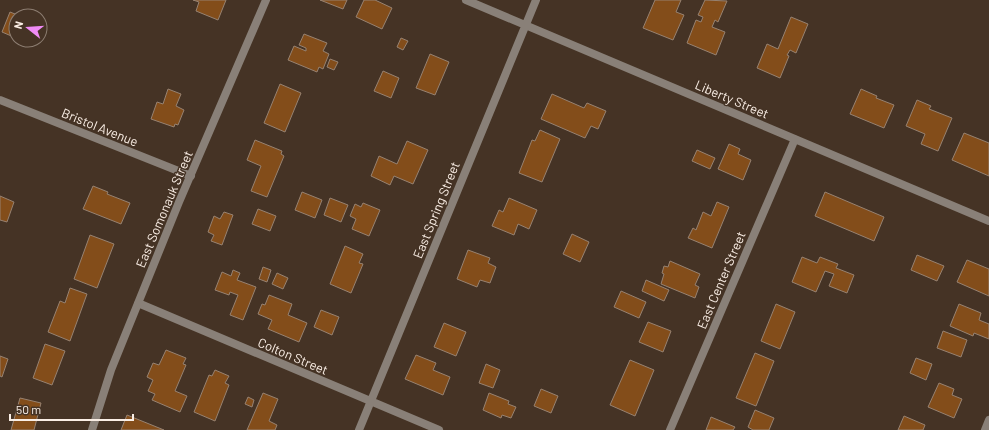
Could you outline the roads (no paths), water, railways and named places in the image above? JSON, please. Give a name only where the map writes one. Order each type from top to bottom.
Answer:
[{"type":"street","name":"East Somonauk Street","points":[[92,430],[111,370],[138,303],[266,0]]},
{"type":"street","name":"Liberty Street","points":[[466,0],[989,221]]},
{"type":"street","name":"East Spring Street","points":[[359,430],[372,402],[536,0]]},
{"type":"street","name":"Bristol Avenue","points":[[0,100],[191,176]]},
{"type":"street","name":"East Center Street","points":[[670,430],[795,139]]},
{"type":"street","name":"Colton Street","points":[[138,303],[439,430]]},
{"type":"street","points":[[985,430],[989,420]]}]
